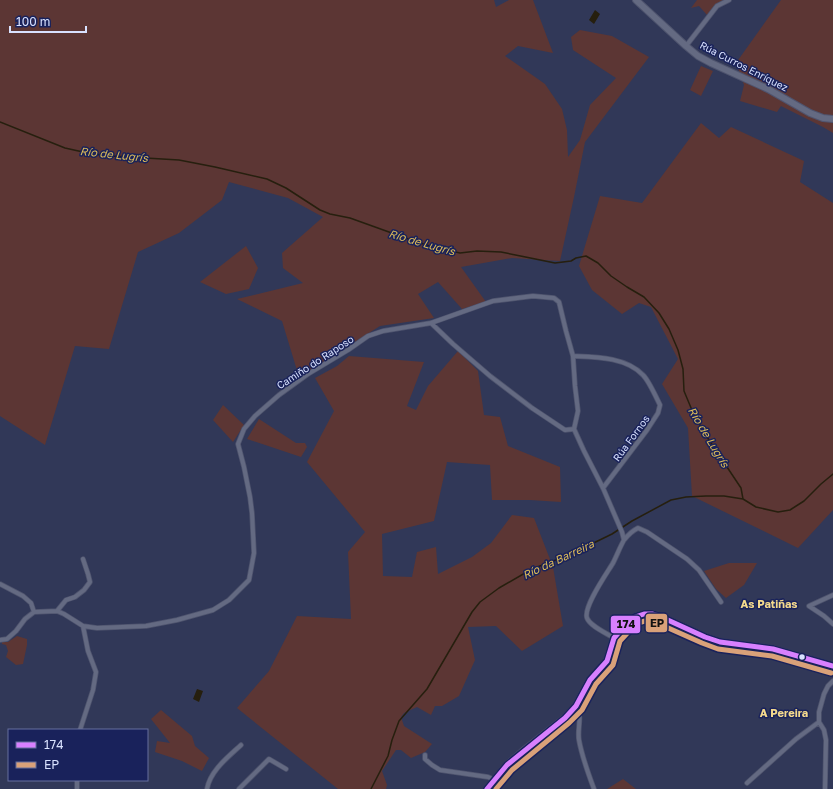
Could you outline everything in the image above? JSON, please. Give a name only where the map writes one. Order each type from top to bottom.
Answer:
[{"type":"main road","name":"Rúa Curros Enríquez","points":[[636,0],[698,56],[768,89],[810,113],[823,118],[833,119]]},
{"type":"main road","points":[[487,789],[507,766],[522,752],[565,718],[576,706],[590,680],[606,661],[614,638],[626,624],[635,617],[644,614],[652,614],[720,642],[773,649],[833,666]]},
{"type":"street","points":[[686,46],[717,6],[729,0]]},
{"type":"street","points":[[574,429],[564,430],[532,408],[477,365],[431,324],[493,301],[533,296],[554,298],[560,302],[573,356],[578,411],[574,429],[603,488],[624,540]]},
{"type":"street","name":"Camiño do Raposo","points":[[82,626],[97,628],[146,626],[158,624],[213,610],[229,600],[249,580],[254,553],[250,497],[238,444],[244,430],[255,416],[279,394],[368,336],[382,331],[431,324]]},
{"type":"street","name":"Rúa Fornos","points":[[573,356],[603,358],[621,362],[636,368],[644,376],[660,405],[658,413],[647,430],[603,488]]},
{"type":"street","points":[[614,638],[593,625],[587,618],[587,611],[624,540],[631,532],[638,528],[647,532],[687,559],[699,570],[721,602]]},
{"type":"street","points":[[57,611],[66,600],[75,597],[84,590],[90,582],[83,559]]},
{"type":"street","points":[[0,584],[23,596],[31,604],[34,612]]},
{"type":"street","points":[[833,595],[809,606],[833,624]]},
{"type":"street","points":[[0,640],[7,639],[16,631],[25,619],[34,612],[57,611],[82,626],[88,652],[96,672],[93,690],[80,729]]},
{"type":"street","points":[[825,789],[826,740],[824,730],[819,722],[819,712],[824,694],[828,686],[833,681]]},
{"type":"street","points":[[576,706],[579,710],[580,718],[578,737],[583,759],[594,789]]},
{"type":"street","points":[[747,783],[796,739],[819,722]]},
{"type":"street","points":[[207,789],[208,783],[221,764],[241,745]]},
{"type":"street","points":[[425,755],[425,759],[440,770],[488,777],[495,780]]},
{"type":"street","points":[[239,789],[269,759],[286,769]]},
{"type":"shaded area","points":[[0,0],[494,0],[496,7],[509,0],[533,0],[553,53],[518,46],[505,56],[545,84],[562,109],[567,130],[568,157],[580,140],[590,105],[616,78],[573,50],[571,37],[580,30],[612,36],[649,57],[585,142],[560,261],[512,258],[461,267],[486,302],[462,309],[438,282],[418,294],[434,318],[380,326],[299,377],[282,321],[237,299],[303,283],[283,268],[282,253],[323,217],[288,198],[229,182],[222,200],[179,233],[138,252],[109,349],[75,346],[45,445],[0,416]]},
{"type":"shaded area","points":[[697,0],[724,0],[716,4],[707,15],[699,6],[691,8]]},
{"type":"shaded area","points":[[781,0],[833,0],[833,133],[781,106],[777,112],[740,101],[744,85],[736,63]]},
{"type":"shaded area","points":[[595,10],[600,14],[594,24],[589,20]]},
{"type":"shaded area","points":[[701,66],[713,71],[701,96],[690,90]]},
{"type":"shaded area","points":[[701,123],[719,138],[731,127],[804,161],[800,182],[833,203],[833,510],[798,548],[692,496],[688,428],[662,384],[678,359],[651,307],[639,303],[622,314],[592,290],[579,266],[600,196],[642,203]]},
{"type":"shaded area","points":[[246,246],[258,268],[249,289],[226,294],[200,282]]},
{"type":"shaded area","points":[[458,351],[478,371],[484,415],[500,417],[508,446],[560,467],[561,502],[492,500],[490,465],[447,462],[434,521],[382,534],[383,576],[412,577],[417,552],[436,547],[438,574],[472,557],[491,543],[512,515],[534,518],[553,567],[563,626],[522,651],[496,626],[468,627],[475,660],[459,696],[442,706],[435,706],[431,715],[417,707],[404,713],[401,717],[404,726],[432,744],[425,752],[411,758],[401,750],[396,750],[382,771],[387,785],[386,789],[338,789],[237,708],[269,671],[297,616],[351,619],[348,552],[365,532],[307,462],[334,411],[315,378],[337,366],[349,356],[424,362],[407,406],[416,410],[428,386]]},
{"type":"shaded area","points":[[223,405],[244,425],[233,442],[213,420]]},
{"type":"shaded area","points":[[259,419],[296,443],[305,443],[307,447],[301,457],[247,439]]},
{"type":"shaded area","points":[[729,563],[757,563],[744,585],[726,598],[716,589],[704,571]]},
{"type":"shaded area","points":[[17,636],[27,639],[27,645],[23,664],[16,665],[6,657],[8,651],[6,645],[2,644],[2,642],[8,642]]},
{"type":"shaded area","points":[[197,689],[203,691],[199,702],[193,699]]},
{"type":"shaded area","points":[[161,710],[192,736],[195,746],[209,758],[202,771],[182,761],[155,752],[157,741],[170,743],[151,719]]},
{"type":"shaded area","points":[[623,779],[636,789],[607,789]]},
{"type":"waterway","name":"Río de Lugrís","points":[[0,122],[65,148],[92,154],[179,160],[267,179],[286,188],[320,210],[330,214],[350,218],[433,247],[460,253],[477,251],[501,252],[555,263],[571,261],[576,258],[586,256],[598,263],[611,276],[644,297],[659,313],[669,329],[678,350],[683,369],[684,391],[694,415],[741,488],[743,499]]},
{"type":"waterway","name":"Río da Barreira","points":[[371,789],[388,756],[399,721],[427,689],[472,612],[480,602],[499,588],[532,569],[569,555],[612,534],[632,521],[671,500],[686,497],[724,496],[743,499],[756,507],[778,512],[790,510],[804,501],[833,474]]},
{"type":"transit line","name":"174","points":[[487,789],[507,765],[565,718],[576,706],[590,680],[607,661],[614,638],[626,624],[635,617],[644,614],[652,614],[720,642],[773,649],[833,666]]},
{"type":"transit line","name":"EP","points":[[496,789],[512,770],[569,723],[582,710],[596,684],[613,665],[620,641],[638,623],[651,621],[718,649],[772,656],[831,673]]},
{"type":"district","name":"As Patiñas","points":[[769,603]]},
{"type":"district","name":"A Pereira","points":[[784,712]]}]
